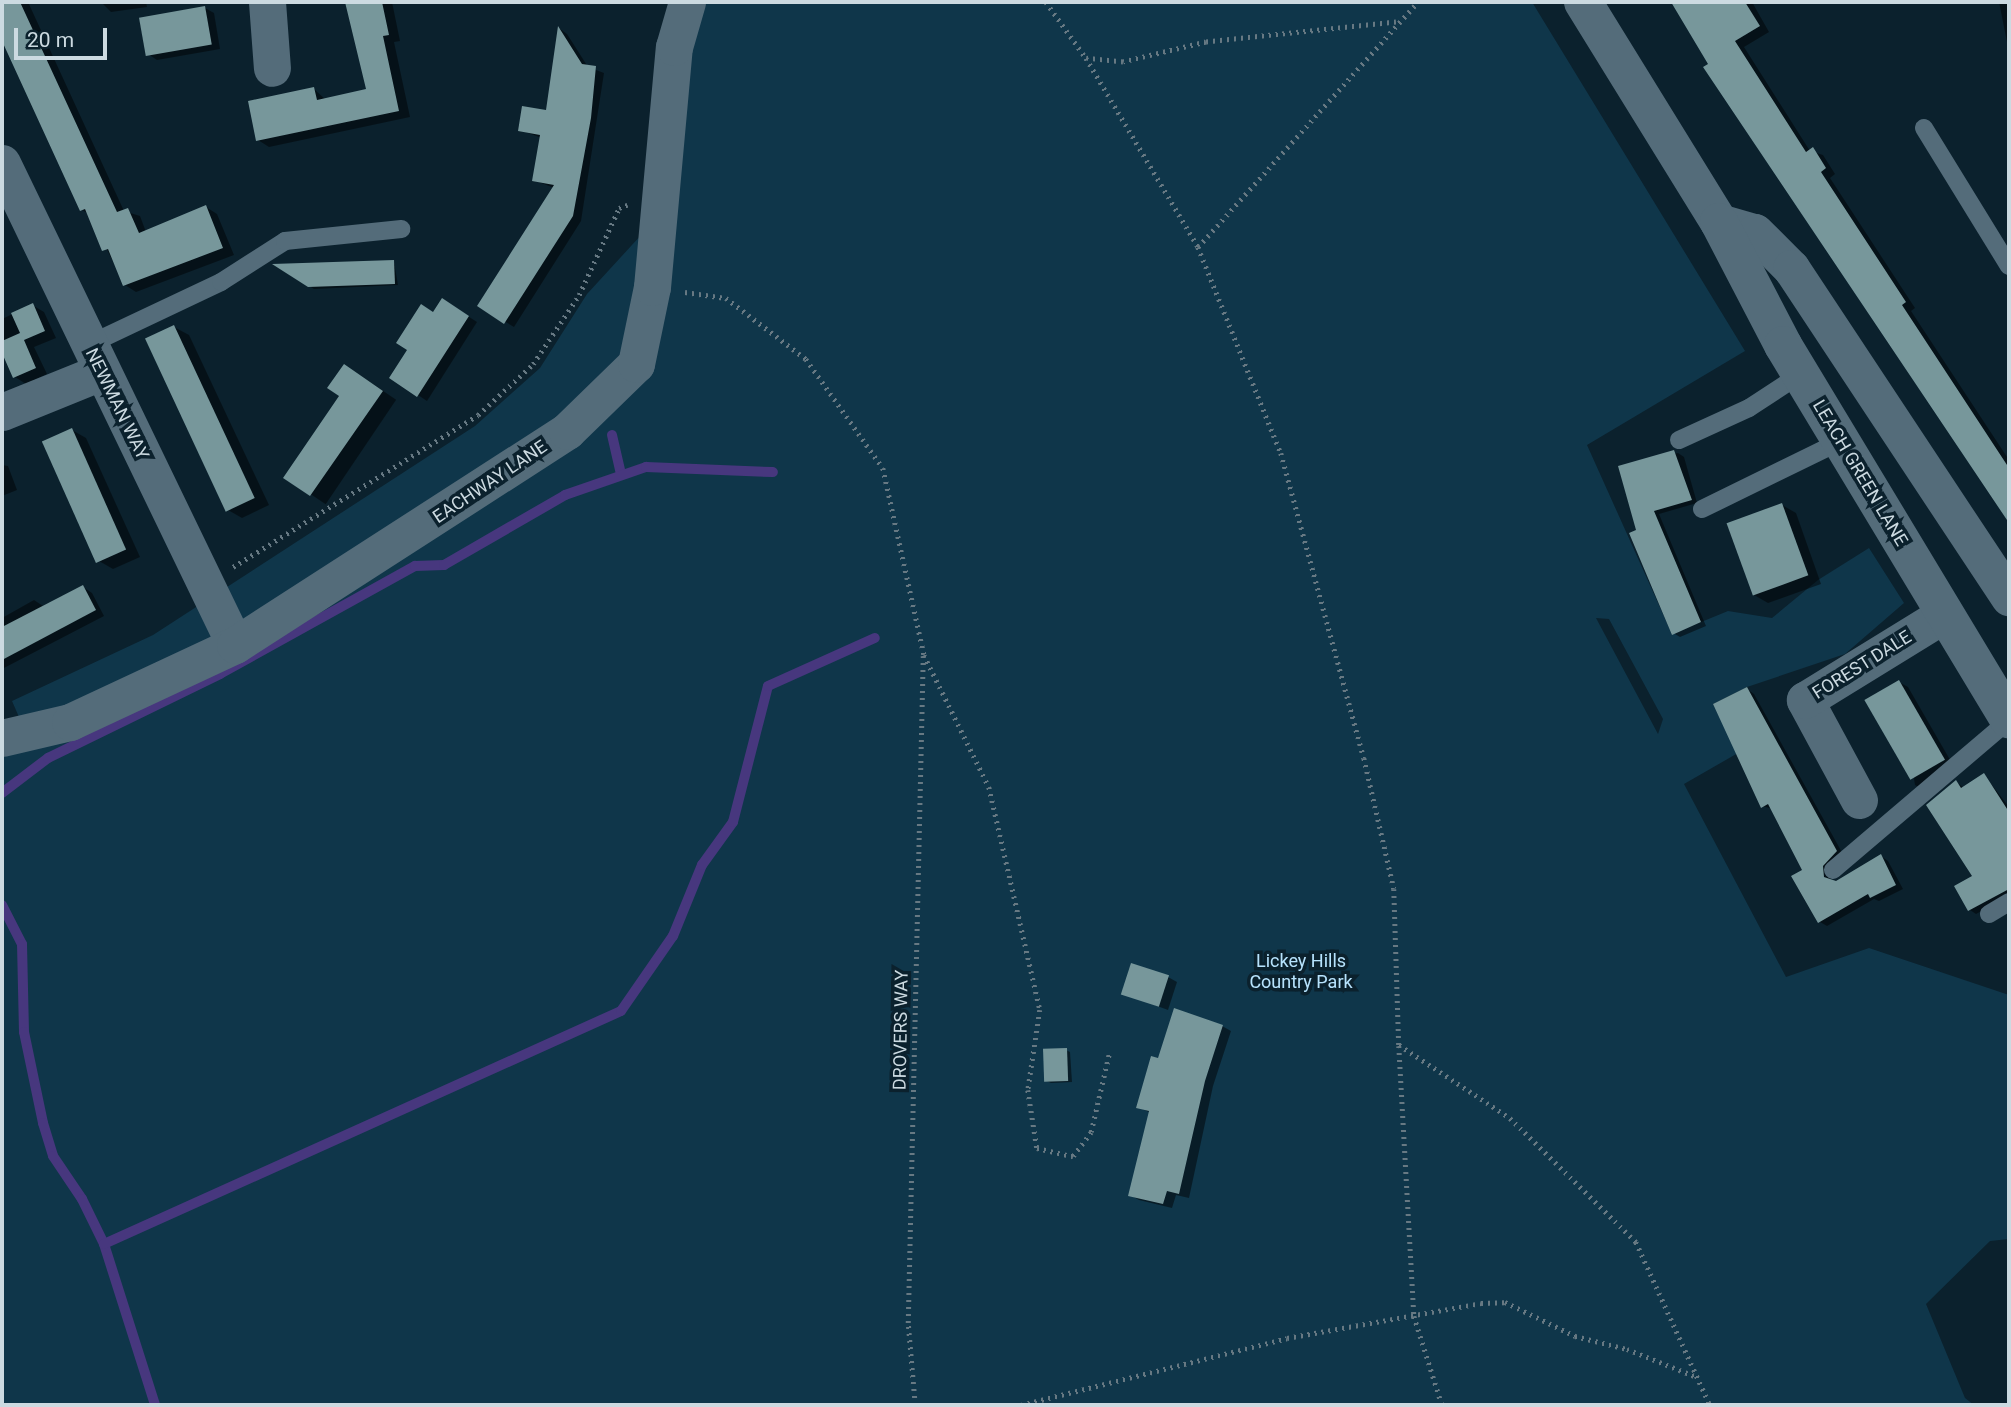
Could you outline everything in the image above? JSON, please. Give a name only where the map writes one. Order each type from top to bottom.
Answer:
[{"type":"street","points":[[267,2],[272,68]]},
{"type":"street","name":"EACHWAY LANE","points":[[2,738],[70,722],[235,645],[567,431],[636,363],[652,287],[674,47],[687,2]]},
{"type":"street","name":"LEACH GREEN LANE","points":[[1583,2],[1719,222],[1801,374],[2009,720]]},
{"type":"street","name":"NEWMAN WAY","points":[[2,163],[235,645]]},
{"type":"street","points":[[1719,222],[1755,232],[1791,268],[2009,597]]},
{"type":"street","points":[[2,412],[95,358]]},
{"type":"street","name":"FOREST DALE","points":[[1859,800],[1805,700],[1945,614]]},
{"type":"lane","points":[[1924,128],[2009,267]]},
{"type":"lane","points":[[95,358],[285,241],[401,229]]},
{"type":"lane","points":[[1679,440],[1749,408],[1801,374]]},
{"type":"lane","points":[[1702,509],[1841,440]]},
{"type":"lane","points":[[1833,870],[2009,720]]},
{"type":"lane","points":[[1989,914],[2009,902]]},
{"type":"path","points":[[1046,2],[1087,58],[1198,247],[1281,453],[1364,758],[1394,889],[1399,1045],[1414,1316],[1442,1405]]},
{"type":"path","points":[[1198,247],[1395,22],[1418,2]]},
{"type":"path","points":[[1087,58],[1123,62],[1206,42],[1395,22]]},
{"type":"path","points":[[205,584],[478,415],[533,364],[579,295],[620,208],[660,196]]},
{"type":"path","points":[[652,287],[726,298],[806,359],[883,468],[923,655],[989,787],[1040,1010],[1028,1090],[1037,1148],[1073,1156],[1091,1132],[1110,1054]]},
{"type":"path","name":"DROVERS WAY","points":[[915,1405],[908,1323],[923,655]]},
{"type":"path","points":[[1399,1045],[1510,1118],[1636,1242],[1710,1405]]},
{"type":"path","points":[[1021,1405],[1287,1338],[1505,1302],[1574,1336],[1627,1349],[1697,1377]]},
{"type":"green space","name":"Lickey Hills Country Park","points":[[706,2],[1532,2],[1745,351],[1587,445],[1672,634],[1728,611],[1772,618],[1818,580],[1869,548],[1904,603],[1845,654],[1747,687],[1713,704],[1738,753],[1684,784],[1786,977],[1869,948],[2009,995],[2009,1239],[1990,1241],[1926,1304],[1965,1398],[1974,1405],[2,1405],[2,753],[32,747],[12,701],[153,635],[475,426],[540,368],[587,294],[665,209],[683,58]],"holes":[[[1596,618],[1609,619],[1663,719],[1658,734]]]},
{"type":"building","points":[[2,2],[20,2],[117,212],[128,208],[139,233],[206,205],[223,248],[123,286],[108,249],[102,251],[85,209],[80,211],[2,41]]},
{"type":"building","points":[[345,2],[382,2],[389,35],[383,36],[399,111],[256,141],[248,101],[314,87],[317,100],[366,89]]},
{"type":"building","points":[[1671,2],[1745,2],[1760,26],[1735,41],[1806,152],[1813,147],[1826,168],[1821,172],[1906,302],[1902,305],[2009,468],[2009,523],[1703,67],[1708,64]]},
{"type":"building","points":[[205,6],[212,44],[146,56],[139,18]]},
{"type":"building","points":[[558,26],[582,64],[596,66],[591,118],[573,216],[504,324],[477,306],[554,185],[532,181],[540,135],[518,131],[522,106],[546,110]]},
{"type":"building","points":[[394,260],[395,284],[308,287],[272,264]]},
{"type":"building","points":[[442,298],[469,316],[417,397],[389,378],[407,350],[396,343],[421,304],[433,312]]},
{"type":"building","points":[[33,303],[45,331],[24,340],[36,368],[13,378],[2,353],[2,341],[20,333],[11,313]]},
{"type":"building","points":[[174,325],[255,498],[226,512],[145,339]]},
{"type":"building","points":[[344,364],[383,391],[310,496],[283,478],[339,396],[327,388]]},
{"type":"building","points":[[72,428],[126,550],[96,563],[42,441]]},
{"type":"building","points":[[1674,450],[1692,500],[1654,511],[1701,622],[1672,635],[1629,533],[1636,530],[1618,466]]},
{"type":"building","points":[[1782,503],[1808,575],[1753,596],[1727,523]]},
{"type":"building","points":[[83,585],[96,610],[2,660],[2,627]]},
{"type":"building","points":[[1899,680],[1945,760],[1910,780],[1864,700]]},
{"type":"building","points":[[1747,687],[1837,851],[1823,866],[1824,877],[1836,881],[1881,854],[1896,885],[1870,898],[1868,894],[1818,923],[1791,876],[1802,870],[1768,804],[1761,808],[1713,704]]},
{"type":"building","points":[[1984,773],[2009,812],[2009,889],[1968,911],[1954,886],[1972,876],[1926,805],[1956,780],[1961,788]]},
{"type":"building","points":[[1131,963],[1169,975],[1159,1007],[1121,994]]},
{"type":"building","points":[[1174,1008],[1223,1025],[1205,1081],[1179,1194],[1167,1191],[1163,1204],[1128,1196],[1149,1111],[1136,1108],[1151,1056],[1158,1058]]},
{"type":"building","points":[[1067,1048],[1068,1081],[1044,1082],[1043,1049]]},
{"type":"waterway","points":[[612,435],[621,473]]},
{"type":"waterway","points":[[2,793],[48,758],[220,674],[415,566],[444,565],[565,495],[646,467],[773,472]]},
{"type":"waterway","points":[[104,1244],[621,1011],[673,936],[702,865],[733,822],[768,686],[875,638]]},
{"type":"waterway","points":[[2,905],[22,944],[24,1032],[43,1123],[53,1156],[82,1199],[104,1244],[155,1405]]}]
